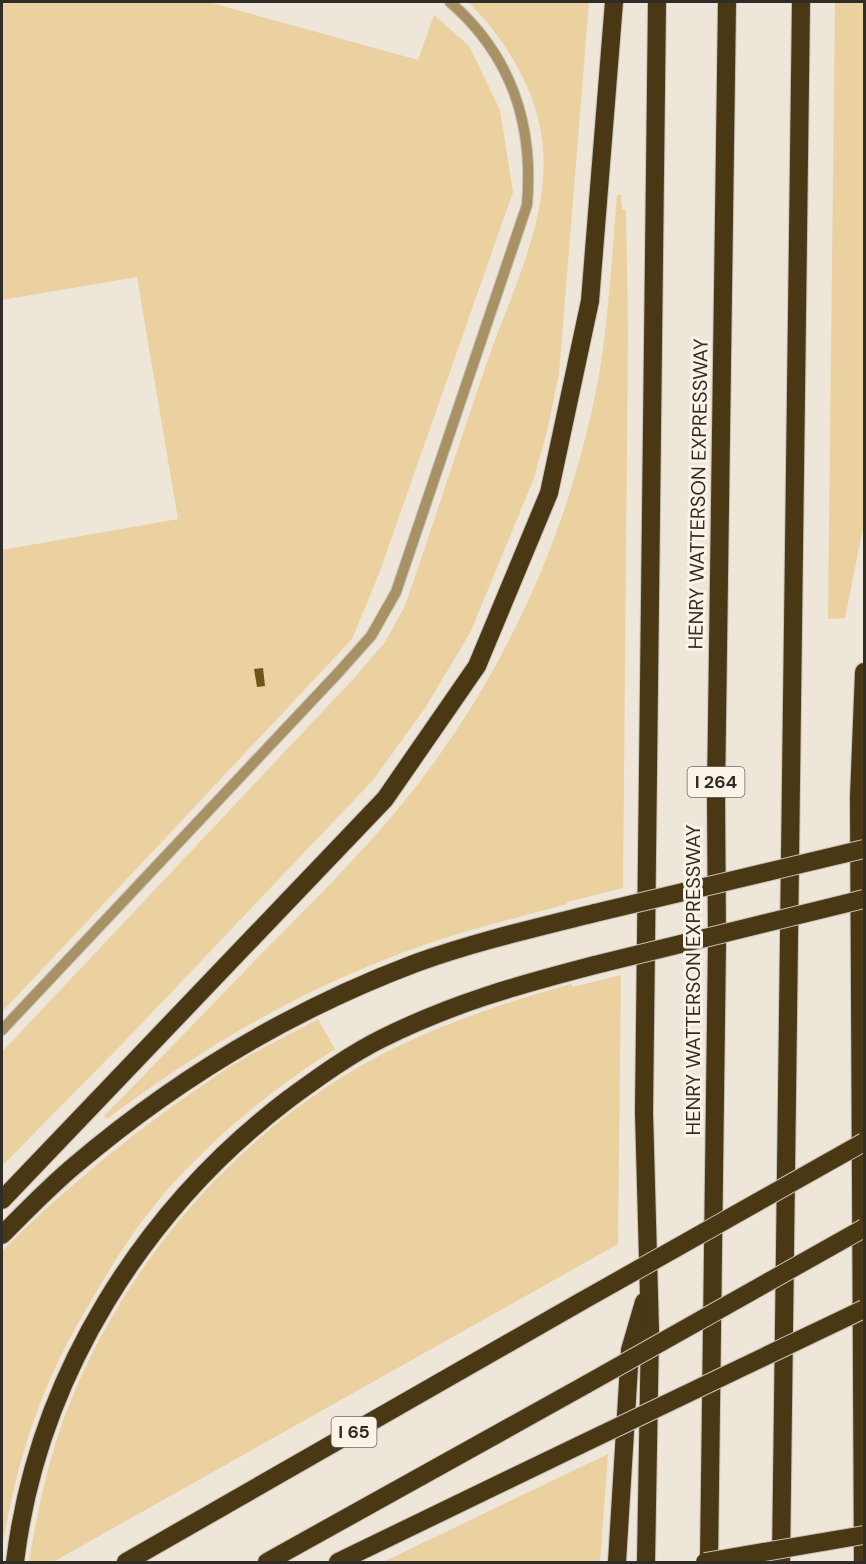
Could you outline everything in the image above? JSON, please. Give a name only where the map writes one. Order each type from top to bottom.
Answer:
[{"type":"highway","points":[[2,1200],[385,799],[477,666],[549,493],[590,301],[614,2]]},
{"type":"highway","points":[[646,1563],[649,1283],[644,1112],[657,2]]},
{"type":"highway","name":"HENRY WATTERSON EXPRESSWAY","points":[[707,1563],[717,942],[716,794],[727,2]]},
{"type":"highway","points":[[781,1563],[801,2]]},
{"type":"highway","points":[[863,1563],[859,797],[864,672]]},
{"type":"highway","points":[[2,1235],[63,1176],[154,1104],[270,1029],[319,1004],[416,963],[505,936],[864,849]]},
{"type":"highway","points":[[15,1563],[23,1512],[53,1411],[73,1364],[126,1268],[180,1200],[214,1162],[259,1122],[321,1075],[379,1040],[464,1002],[595,965],[864,899]]},
{"type":"highway","name":"I 65","points":[[126,1563],[864,1142]]},
{"type":"highway","points":[[267,1563],[864,1228]]},
{"type":"highway","points":[[616,1563],[630,1350],[649,1283]]},
{"type":"highway","points":[[338,1563],[864,1309]]},
{"type":"highway","points":[[707,1563],[864,1535]]},
{"type":"lane","points":[[2,1030],[338,674],[371,636],[396,592],[527,206],[528,151],[522,118],[511,83],[490,46],[477,29],[450,2]]},
{"type":"shaded area","points":[[2,2],[208,2],[418,60],[434,15],[469,46],[500,110],[513,192],[380,571],[352,639],[2,1012],[2,550],[178,519],[137,277],[2,300]]},
{"type":"shaded area","points":[[468,2],[589,2],[559,374],[534,478],[470,633],[425,708],[374,779],[124,1042],[2,1166],[2,1052],[357,675],[385,642],[405,606],[489,357],[527,254],[535,228],[543,175],[540,127],[528,87],[495,33]]},
{"type":"shaded area","points":[[835,2],[864,2],[864,523],[845,618],[828,619]]},
{"type":"shaded area","points":[[617,195],[621,195],[622,209],[626,212],[628,331],[623,888],[448,937],[357,971],[313,991],[227,1037],[146,1090],[107,1119],[104,1116],[337,877],[387,822],[455,732],[501,655],[540,575],[556,534],[586,434],[602,352]]},
{"type":"shaded area","points":[[621,975],[618,1244],[53,1562],[29,1562],[48,1468],[66,1413],[92,1355],[123,1299],[159,1246],[201,1196],[246,1150],[296,1109],[349,1073],[405,1043],[529,996],[571,984],[573,987]]},
{"type":"shaded area","points":[[318,1019],[335,1049],[292,1078],[213,1142],[165,1192],[143,1220],[104,1279],[65,1347],[46,1388],[16,1479],[2,1549],[2,1251],[53,1202],[163,1113],[233,1065]]},
{"type":"shaded area","points":[[608,1454],[600,1562],[383,1562]]},
{"type":"building","points":[[263,668],[265,686],[257,687],[254,669]]}]
